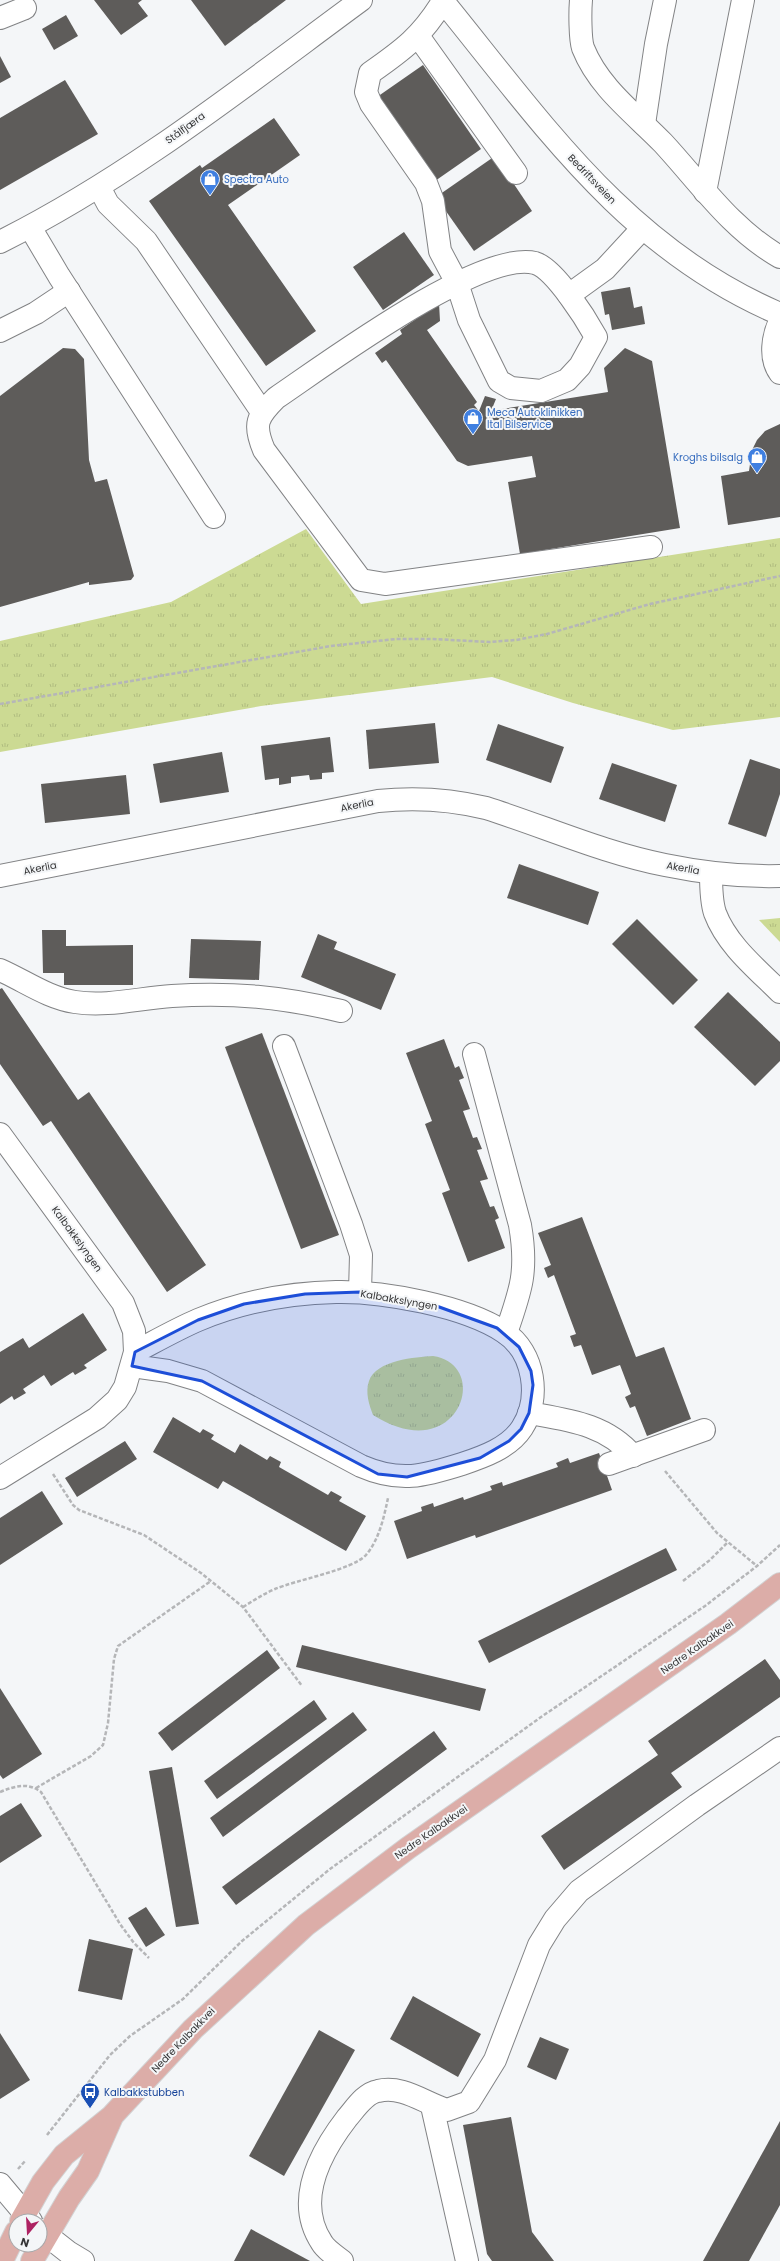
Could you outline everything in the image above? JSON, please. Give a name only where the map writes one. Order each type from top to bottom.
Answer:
[{"type":"main road","name":"Nedre Kalbakkvei","points":[[28,2213],[43,2182],[64,2155],[112,2116],[193,2029],[247,1977],[312,1920],[408,1848],[728,1624],[780,1584]]},
{"type":"main road","name":"Nedre Kalbakkvei","points":[[48,2226],[88,2171],[112,2116]]},
{"type":"main road","name":"Nedre Kalbakkvei","points":[[2,2261],[8,2250]]},
{"type":"street","name":"Stålfjæra","points":[[0,242],[30,227],[99,187],[179,133],[361,0]]},
{"type":"street","points":[[580,0],[583,47],[613,95],[644,124],[734,223],[780,257]]},
{"type":"street","points":[[644,124],[656,44],[665,0]]},
{"type":"street","points":[[705,192],[743,0]]},
{"type":"street","points":[[442,1],[418,36],[407,48],[370,73],[366,92],[372,104],[426,183],[433,201],[440,251],[457,283],[469,320],[499,381],[511,388],[520,390],[541,390],[567,380],[580,366],[596,337],[584,315],[569,295],[545,269],[536,263],[501,265],[457,283],[424,300],[276,398],[262,412],[257,432],[264,450],[360,580],[385,584],[651,547]]},
{"type":"street","name":"Bedriftsveien","points":[[442,1],[559,144],[590,178],[642,229],[686,263],[722,285],[780,314]]},
{"type":"street","points":[[0,18],[26,8]]},
{"type":"street","points":[[418,36],[516,173]]},
{"type":"street","points":[[99,187],[108,204],[146,241],[262,412]]},
{"type":"street","points":[[30,227],[69,291],[214,517]]},
{"type":"street","points":[[569,295],[605,268],[642,229]]},
{"type":"street","points":[[2,333],[69,291]]},
{"type":"street","points":[[780,321],[775,332],[773,350],[780,373]]},
{"type":"street","name":"Akerlia","points":[[0,876],[350,806],[405,798],[433,798],[461,802],[664,865],[711,873],[744,876],[780,876]]},
{"type":"street","name":"Akerlia","points":[[711,873],[715,913],[722,926],[740,952],[780,992]]},
{"type":"street","points":[[0,970],[51,995],[75,1002],[91,1003],[171,996],[250,995],[298,1001],[341,1011]]},
{"type":"street","points":[[284,1046],[351,1224],[360,1255],[360,1292]]},
{"type":"street","points":[[474,1054],[520,1226],[523,1243],[524,1276],[506,1333]]},
{"type":"street","name":"Kalbakkslyngen","points":[[0,1134],[123,1303],[134,1331],[133,1359]]},
{"type":"street","name":"Kalbakkslyngen","points":[[360,1292],[431,1304],[484,1322],[506,1333],[519,1347],[531,1371],[533,1385],[529,1413],[521,1429],[510,1441],[486,1455],[422,1476],[407,1478],[378,1474],[361,1466],[202,1380],[168,1371],[133,1359],[198,1320],[244,1304],[305,1294],[360,1292]]},
{"type":"street","points":[[0,1478],[110,1408],[125,1387],[133,1359]]},
{"type":"street","points":[[529,1413],[576,1421],[599,1429],[623,1444],[633,1456]]},
{"type":"street","points":[[609,1464],[704,1430]]},
{"type":"street","points":[[342,2261],[322,2244],[313,2223],[308,2198],[318,2163],[339,2129],[360,2102],[377,2091],[397,2090],[415,2096],[432,2106],[447,2110],[469,2102],[495,2060],[539,1945],[555,1919],[580,1891],[697,1805],[780,1748]]},
{"type":"street","points":[[432,2106],[467,2261]]},
{"type":"street","points":[[0,2184],[18,2213]]},
{"type":"street","points":[[48,2237],[68,2252],[84,2261]]},
{"type":"path","points":[[0,704],[331,646],[396,639],[433,638],[489,642],[516,640],[547,634],[650,604],[780,576]]},
{"type":"path","points":[[656,1448],[666,1475],[727,1543],[757,1566]]},
{"type":"path","points":[[40,1452],[65,1494],[79,1510],[155,1541],[212,1582],[243,1607],[302,1686]]},
{"type":"path","points":[[243,1607],[276,1588],[315,1577],[360,1560],[366,1555],[373,1546],[382,1524],[391,1476]]},
{"type":"path","points":[[683,1581],[710,1560],[727,1543]]},
{"type":"path","points":[[36,1788],[91,1756],[103,1745],[108,1723],[114,1659],[118,1646],[212,1582]]},
{"type":"path","points":[[0,1792],[20,1786],[36,1788],[41,1792],[52,1807],[120,1924],[134,1943],[149,1958]]},
{"type":"path","points":[[82,2089],[87,2094]]},
{"type":"highlighted area","points":[[360,1292],[431,1304],[497,1328],[519,1347],[531,1371],[533,1385],[529,1413],[521,1429],[509,1441],[480,1458],[407,1477],[378,1474],[202,1381],[132,1366],[135,1352],[198,1320],[244,1304],[305,1294]]},
{"type":"green space","points":[[306,529],[361,604],[780,538],[780,717],[673,730],[573,703],[492,677],[261,706],[0,752],[0,641],[171,602]]},
{"type":"green space","points":[[780,918],[780,942],[759,920]]},
{"type":"green space","points":[[433,1356],[451,1363],[461,1377],[463,1393],[457,1409],[445,1422],[427,1430],[402,1428],[373,1415],[367,1390],[369,1381],[373,1374],[380,1368],[397,1361],[417,1357]]},
{"type":"building","points":[[94,0],[142,0],[138,3],[148,16],[121,35]]},
{"type":"building","points":[[191,0],[286,0],[225,46]]},
{"type":"building","points":[[66,15],[78,36],[54,50],[42,29]]},
{"type":"building","points":[[0,56],[11,77],[0,83]]},
{"type":"building","points":[[423,65],[481,149],[435,181],[377,97]]},
{"type":"building","points":[[65,80],[98,134],[0,190],[0,118]]},
{"type":"building","points":[[274,118],[300,155],[228,205],[316,331],[266,366],[149,201],[200,165],[202,168]]},
{"type":"building","points":[[495,156],[532,211],[474,251],[436,197]]},
{"type":"building","points":[[404,232],[434,275],[383,310],[353,267]]},
{"type":"building","points":[[630,287],[634,308],[642,306],[645,324],[612,330],[609,314],[605,315],[601,292]]},
{"type":"building","points":[[439,303],[440,321],[427,330],[477,402],[474,405],[479,411],[485,396],[496,399],[489,416],[497,414],[496,410],[608,392],[604,368],[625,348],[652,361],[680,528],[520,554],[508,482],[536,477],[532,456],[468,466],[457,461],[386,360],[382,363],[375,353],[402,334],[400,330]]},
{"type":"building","points":[[63,348],[75,349],[84,359],[89,460],[95,482],[107,479],[134,576],[131,580],[89,585],[89,582],[0,607],[0,396]]},
{"type":"building","name":"Kroghs bilsalg","points":[[780,424],[780,517],[728,525],[721,476],[749,471],[752,450],[757,440],[765,431]]},
{"type":"building","points":[[435,723],[439,763],[369,769],[366,730]]},
{"type":"building","points":[[498,724],[564,747],[551,783],[486,760]]},
{"type":"building","points":[[330,737],[334,772],[322,773],[322,779],[310,780],[309,775],[291,777],[291,783],[279,785],[279,778],[265,780],[261,746]]},
{"type":"building","points":[[222,752],[229,792],[160,803],[153,764]]},
{"type":"building","points":[[750,759],[780,769],[780,794],[766,837],[728,824]]},
{"type":"building","points":[[612,763],[677,785],[665,822],[599,799]]},
{"type":"building","points":[[126,775],[130,814],[45,823],[41,784]]},
{"type":"building","points":[[519,864],[599,892],[588,925],[507,898]]},
{"type":"building","points":[[637,919],[698,980],[673,1005],[612,944]]},
{"type":"building","points":[[42,930],[66,930],[66,946],[133,945],[133,985],[64,985],[64,973],[43,973]]},
{"type":"building","points":[[318,934],[337,942],[334,949],[396,974],[381,1010],[301,977]]},
{"type":"building","points":[[191,939],[261,941],[259,980],[189,978]]},
{"type":"building","points":[[2,988],[78,1100],[89,1092],[206,1265],[167,1292],[51,1121],[43,1126],[0,1064],[0,989]]},
{"type":"building","points":[[728,992],[780,1042],[780,1061],[755,1086],[694,1027]]},
{"type":"building","points":[[262,1033],[339,1235],[301,1249],[225,1047]]},
{"type":"building","points":[[444,1039],[455,1068],[459,1066],[464,1078],[459,1080],[470,1109],[463,1111],[473,1138],[477,1137],[482,1149],[477,1150],[488,1179],[480,1181],[490,1207],[494,1206],[499,1218],[495,1220],[505,1248],[468,1262],[442,1193],[450,1190],[425,1124],[432,1121],[406,1053]]},
{"type":"building","points":[[582,1217],[636,1357],[664,1347],[691,1419],[647,1436],[635,1406],[630,1408],[625,1397],[631,1394],[620,1365],[592,1375],[581,1345],[574,1347],[570,1336],[576,1334],[554,1275],[548,1278],[544,1268],[551,1265],[538,1233]]},
{"type":"building","points":[[83,1313],[107,1350],[84,1365],[87,1368],[75,1375],[73,1372],[51,1386],[44,1375],[23,1389],[26,1393],[14,1400],[12,1396],[0,1404],[0,1352],[23,1338],[29,1348]]},
{"type":"building","points":[[173,1417],[200,1433],[203,1429],[214,1435],[211,1439],[235,1453],[240,1444],[267,1460],[270,1456],[281,1462],[279,1467],[328,1495],[331,1491],[342,1497],[339,1501],[366,1516],[346,1551],[223,1481],[218,1489],[153,1452]]},
{"type":"building","points":[[125,1441],[137,1459],[77,1497],[65,1478]]},
{"type":"building","points":[[599,1453],[612,1490],[476,1538],[475,1535],[407,1559],[394,1521],[422,1511],[421,1507],[433,1503],[434,1507],[463,1497],[464,1500],[492,1490],[490,1486],[502,1482],[503,1486],[558,1467],[556,1463],[568,1458],[570,1463]]},
{"type":"building","points":[[42,1491],[63,1524],[0,1565],[0,1518]]},
{"type":"building","points":[[666,1548],[677,1570],[489,1663],[478,1641]]},
{"type":"building","points":[[302,1645],[486,1689],[480,1711],[296,1667]]},
{"type":"building","points":[[267,1650],[280,1668],[172,1751],[158,1733]]},
{"type":"building","points":[[765,1659],[780,1680],[780,1697],[671,1773],[682,1787],[564,1870],[541,1836],[658,1755],[648,1741]]},
{"type":"building","points":[[0,1688],[42,1754],[3,1779],[0,1775]]},
{"type":"building","points":[[314,1700],[327,1719],[217,1799],[204,1781]]},
{"type":"building","points":[[353,1712],[367,1730],[223,1837],[210,1818]]},
{"type":"building","points":[[434,1731],[447,1749],[236,1905],[222,1887]]},
{"type":"building","points":[[172,1767],[199,1924],[176,1927],[149,1771]]},
{"type":"building","points":[[21,1803],[42,1836],[0,1863],[0,1816]]},
{"type":"building","points":[[146,1907],[165,1935],[146,1947],[128,1918]]},
{"type":"building","points":[[89,1939],[133,1949],[122,2000],[78,1991]]},
{"type":"building","points":[[413,1996],[481,2034],[458,2077],[390,2039]]},
{"type":"building","points":[[319,2030],[355,2050],[284,2176],[249,2156]]},
{"type":"building","points":[[0,2033],[30,2080],[0,2099]]},
{"type":"building","points":[[540,2037],[569,2049],[556,2080],[527,2067]]},
{"type":"building","points":[[511,2117],[532,2232],[554,2261],[492,2261],[487,2254],[463,2125]]},
{"type":"building","points":[[780,2121],[780,2205],[749,2261],[703,2261]]},
{"type":"building","points":[[251,2229],[310,2261],[234,2261]]},
{"type":"place","name":"Spectra Auto","points":[[210,196]]},
{"type":"place","name":"Meca Autoklinikken Ital Bilservice","points":[[473,435]]},
{"type":"place","name":"Kroghs bilsalg","points":[[757,474]]},
{"type":"place","name":"Kalbakkstubben","points":[[90,2109]]}]
